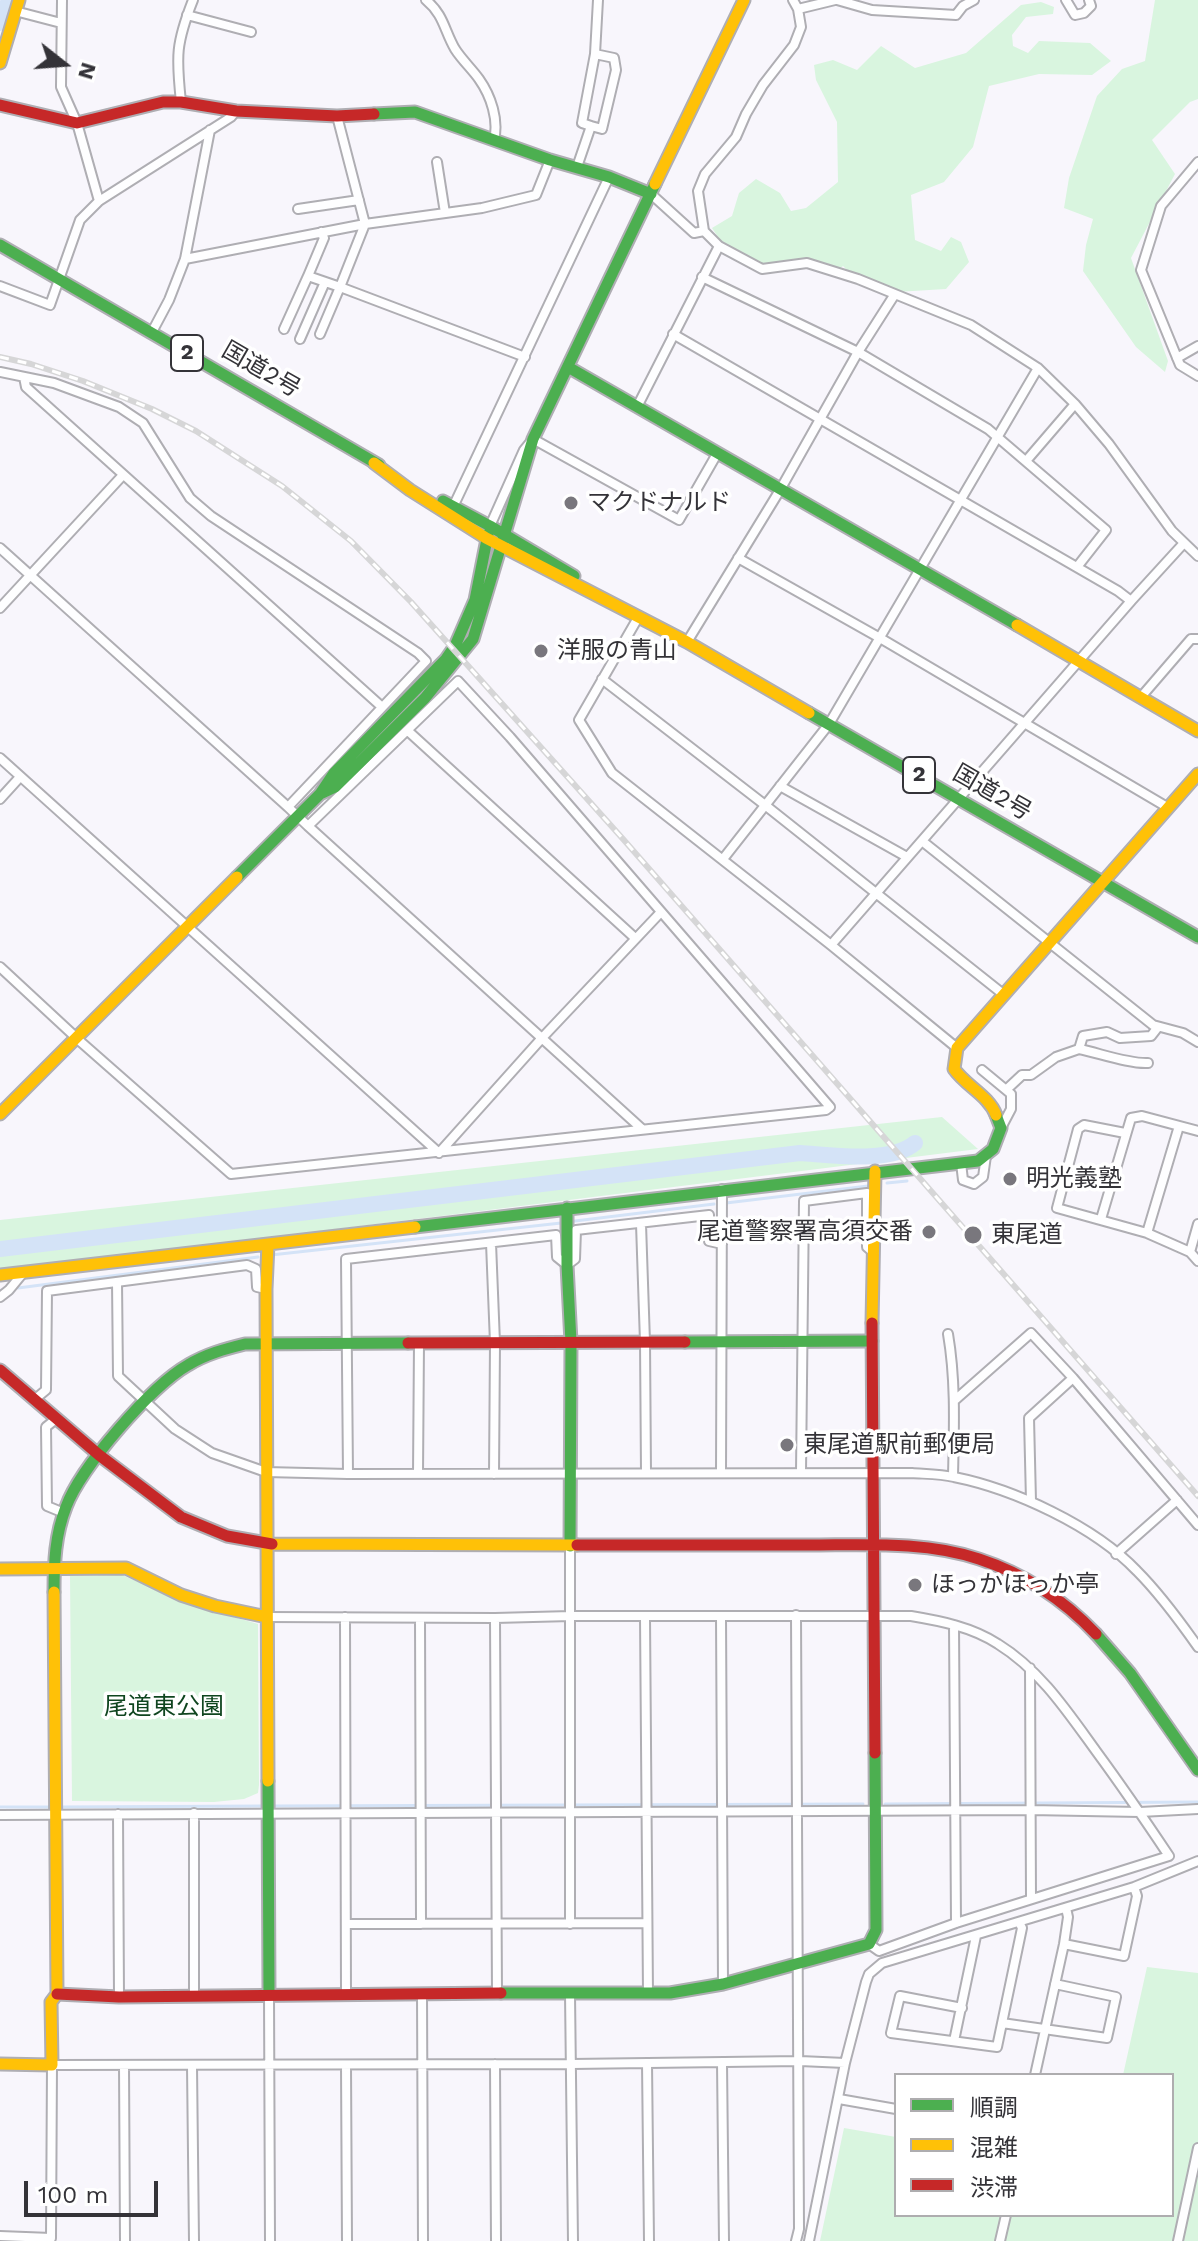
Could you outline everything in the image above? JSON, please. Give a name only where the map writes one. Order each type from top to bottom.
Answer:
[{"type":"main road","points":[[320,794],[335,787],[454,667],[473,639],[533,439],[744,0]]},
{"type":"main road","points":[[0,63],[17,5]]},
{"type":"main road","points":[[0,105],[77,123],[163,102],[236,111],[337,116],[415,112],[651,194]]},
{"type":"main road","name":"国道2号","points":[[0,245],[453,507],[489,532]]},
{"type":"main road","points":[[568,367],[1198,731]]},
{"type":"main road","name":"国道2号","points":[[374,463],[405,489],[502,539],[600,599],[687,642],[1198,937]]},
{"type":"main road","points":[[0,1114],[320,794],[334,773],[458,645],[473,604],[489,532]]},
{"type":"main road","points":[[0,1275],[978,1161],[986,1156],[1001,1128],[993,1106],[961,1079],[954,1069],[957,1048],[1167,807],[1196,783]]},
{"type":"main road","points":[[57,1994],[119,1997],[670,1993],[723,1984],[874,1947],[872,1341],[875,1171]]},
{"type":"main road","points":[[567,1208],[571,1342],[570,1546]]},
{"type":"main road","points":[[268,1244],[269,1994]]},
{"type":"main road","points":[[0,2064],[52,2065],[51,2002],[57,1994],[56,1539],[73,1489],[145,1400],[173,1374],[200,1356],[222,1348],[267,1343],[872,1341]]},
{"type":"main road","points":[[0,1370],[99,1455],[181,1517],[227,1536],[267,1544],[874,1545],[928,1548],[1000,1565],[1045,1588],[1082,1616],[1109,1646],[1198,1770]]},
{"type":"main road","points":[[0,1569],[126,1568],[181,1595],[267,1617]]},
{"type":"street","points":[[62,0],[61,87],[77,123],[99,201]]},
{"type":"street","points":[[181,102],[178,46],[193,0]]},
{"type":"street","points":[[426,0],[438,10],[455,49],[481,82],[493,110],[497,128],[494,140]]},
{"type":"street","points":[[595,54],[614,58],[616,70],[602,129],[582,123],[595,54],[598,0]]},
{"type":"street","points":[[974,0],[963,6],[956,15],[872,10],[836,0],[795,4],[801,27],[794,45],[763,85],[736,137],[705,174],[698,191],[704,231],[719,246],[762,269],[807,263],[858,279],[971,325],[1038,368],[1075,404],[1109,444],[1154,509],[1198,556]]},
{"type":"street","points":[[1066,0],[1075,15],[1084,13],[1091,6],[1089,0]]},
{"type":"street","points":[[17,5],[61,23]]},
{"type":"street","points":[[187,15],[251,32]]},
{"type":"street","points":[[0,286],[50,305],[80,220],[99,201],[236,111]]},
{"type":"street","points":[[320,334],[365,224],[337,116]]},
{"type":"street","points":[[577,167],[591,126]]},
{"type":"street","points":[[152,332],[185,259],[210,130]]},
{"type":"street","points":[[185,259],[365,224],[482,208],[536,195],[550,160]]},
{"type":"street","points":[[437,162],[445,213]]},
{"type":"street","points":[[1198,162],[1161,206],[1141,270],[1180,365],[1198,376]]},
{"type":"street","points":[[453,507],[609,177]]},
{"type":"street","points":[[651,194],[694,233],[704,231]]},
{"type":"street","points":[[298,209],[359,200]]},
{"type":"street","points":[[284,329],[324,238],[321,232]]},
{"type":"street","points":[[638,405],[719,246]]},
{"type":"street","points":[[308,276],[525,357]]},
{"type":"street","points":[[702,277],[858,352],[998,436],[1106,530],[1077,567]]},
{"type":"street","points":[[300,339],[325,282]]},
{"type":"street","points":[[687,642],[895,294]]},
{"type":"street","points":[[673,334],[1131,601]]},
{"type":"street","points":[[1177,358],[1198,346]]},
{"type":"street","points":[[723,859],[829,724],[1038,368]]},
{"type":"street","points":[[0,372],[54,383],[119,407],[143,423],[190,498],[211,516],[426,661],[288,807]]},
{"type":"street","points":[[24,377],[26,387],[382,707]]},
{"type":"street","points":[[1026,461],[1075,404]]},
{"type":"street","points":[[489,532],[524,450],[533,439],[679,520],[718,452]]},
{"type":"street","points":[[0,608],[123,475]]},
{"type":"street","points":[[831,945],[1184,543]]},
{"type":"street","points":[[0,548],[642,1129]]},
{"type":"street","points":[[738,558],[1167,807]]},
{"type":"street","points":[[639,616],[579,720],[612,773],[957,1048]]},
{"type":"street","points":[[1141,697],[1191,639],[1198,639]]},
{"type":"street","points":[[602,679],[1003,994]]},
{"type":"street","points":[[0,967],[231,1174],[826,1110],[830,1107],[458,681],[308,826]]},
{"type":"street","points":[[408,731],[635,938]]},
{"type":"street","points":[[0,758],[439,1153]]},
{"type":"street","points":[[0,799],[20,777]]},
{"type":"street","points":[[780,786],[907,857]]},
{"type":"street","points":[[922,841],[1158,1027],[1183,1033],[1198,1042]]},
{"type":"street","points":[[439,1153],[661,912]]},
{"type":"street","points":[[1079,1049],[1083,1036],[1107,1032],[1120,1038],[1151,1036],[1158,1027]]},
{"type":"street","points":[[1118,1057],[1120,1038]]},
{"type":"street","points":[[1007,1089],[1022,1075],[1031,1075],[1056,1057],[1079,1049],[1135,1064],[1148,1063]]},
{"type":"street","points":[[982,1070],[1011,1094],[1011,1109],[1001,1128]]},
{"type":"street","points":[[1101,1219],[1131,1118],[1142,1116],[1198,1131]]},
{"type":"street","points":[[1125,1133],[1084,1125],[1078,1129],[1057,1208],[1147,1233],[1190,1252],[1198,1261]]},
{"type":"street","points":[[1147,1233],[1179,1126]]},
{"type":"street","points":[[961,1163],[963,1180],[974,1184],[983,1177],[986,1156]]},
{"type":"street","points":[[721,1473],[722,1189]]},
{"type":"street","points":[[801,1472],[804,1201],[867,1193],[867,1247],[874,1254]]},
{"type":"street","points":[[348,1474],[346,1259],[556,1235],[557,1257],[567,1265],[575,1259],[576,1230],[709,1215],[709,1241],[722,1244]]},
{"type":"street","points":[[641,1224],[646,1473]]},
{"type":"street","points":[[1190,1252],[1198,1224]]},
{"type":"street","points":[[491,1243],[495,1343],[494,1474]]},
{"type":"street","points":[[34,1400],[46,1390],[47,1291],[247,1265],[256,1269],[257,1287],[266,1289]]},
{"type":"street","points":[[0,1297],[23,1273]]},
{"type":"street","points":[[117,1282],[118,1376],[175,1429],[212,1453],[266,1472],[801,1472],[953,1476],[1031,1501],[1087,1531],[1135,1569],[1174,1613],[1198,1647]]},
{"type":"street","points":[[955,1400],[1031,1333],[1198,1525]]},
{"type":"street","points":[[948,1334],[955,1400],[953,1476]]},
{"type":"street","points":[[418,1474],[419,1343]]},
{"type":"street","points":[[1031,1501],[1029,1418],[1073,1378]]},
{"type":"street","points":[[56,1419],[46,1427],[47,1506],[64,1513]]},
{"type":"street","points":[[1116,1554],[1177,1500]]},
{"type":"street","points":[[570,1546],[570,1924]]},
{"type":"street","points":[[796,1615],[800,2061],[799,2229],[796,2241]]},
{"type":"street","points":[[721,1616],[723,1984]]},
{"type":"street","points":[[267,1617],[911,1616],[954,1625],[995,1642],[1030,1668],[1054,1694],[1169,1856],[874,1947],[882,1963]]},
{"type":"street","points":[[345,1617],[346,1994]]},
{"type":"street","points":[[645,1617],[648,1994]]},
{"type":"street","points":[[420,1618],[421,1924]]},
{"type":"street","points":[[495,1618],[497,1993]]},
{"type":"street","points":[[954,1625],[956,1923]]},
{"type":"street","points":[[1030,1668],[1031,1899]]},
{"type":"street","points":[[0,1815],[55,1809],[118,1814],[268,1808],[797,1806],[875,1811],[954,1806],[1135,1806],[1198,1809]]},
{"type":"street","points":[[194,1813],[194,1995]]},
{"type":"street","points":[[118,1814],[119,1997]]},
{"type":"street","points":[[809,2241],[845,2063],[869,1974],[882,1963],[1134,1887],[1198,1861]]},
{"type":"street","points":[[1064,1944],[1124,1956],[1137,1896],[1134,1887]]},
{"type":"street","points":[[1035,2073],[1064,1944],[1068,1917],[1066,1908]]},
{"type":"street","points":[[962,2008],[900,1996],[891,2033],[997,2047],[1022,1928],[1019,1922]]},
{"type":"street","points":[[346,1924],[646,1923]]},
{"type":"street","points":[[954,2041],[976,1936]]},
{"type":"street","points":[[1002,2023],[1107,2038],[1116,1997],[1055,1984]]},
{"type":"street","points":[[422,1993],[423,2241]]},
{"type":"street","points":[[269,1994],[270,2241]]},
{"type":"street","points":[[570,1994],[573,2241]]},
{"type":"street","points":[[647,2063],[649,2241]]},
{"type":"street","points":[[722,2063],[724,2241]]},
{"type":"street","points":[[0,2236],[51,2240],[52,2065],[845,2063]]},
{"type":"street","points":[[495,2064],[496,2241]]},
{"type":"street","points":[[124,2065],[125,2241]]},
{"type":"street","points":[[346,2065],[347,2241]]},
{"type":"street","points":[[192,2066],[194,2241]]},
{"type":"street","points":[[839,2099],[894,2109]]},
{"type":"street","points":[[1178,2241],[1198,2148]]},
{"type":"street","points":[[1000,2241],[1006,2217]]},
{"type":"green space","points":[[1155,0],[1198,0],[1198,99],[1190,102],[1152,140],[1175,174],[1131,258],[1168,361],[1165,372],[1136,347],[1083,271],[1093,219],[1064,208],[1069,178],[1097,96],[1122,69],[1145,61]]},
{"type":"green space","points":[[1041,2],[1054,7],[1053,14],[1026,17],[1012,35],[1013,46],[1028,53],[1039,41],[1090,43],[1111,61],[1092,75],[1039,74],[989,86],[973,147],[944,182],[911,195],[915,240],[941,251],[951,237],[961,242],[969,262],[946,289],[896,292],[850,273],[843,266],[837,271],[807,261],[760,264],[720,240],[712,228],[732,216],[739,193],[756,179],[780,193],[791,211],[806,208],[838,182],[837,122],[816,80],[814,65],[833,60],[857,70],[881,46],[915,68],[966,53],[1021,5]]},
{"type":"green space","points":[[942,1117],[978,1149],[0,1271],[0,1220]]},
{"type":"green space","name":"尾道東公園","points":[[122,1575],[193,1605],[258,1624],[258,1793],[244,1799],[214,1802],[72,1801],[70,1576]]},
{"type":"green space","points":[[1147,1967],[1198,1973],[1198,2241],[820,2241],[844,2128],[894,2137],[894,2217],[1174,2217],[1174,2073],[1123,2073]]},
{"type":"waterway","points":[[0,23],[9,0]]},
{"type":"waterway","points":[[0,1249],[800,1153],[876,1156],[904,1150],[915,1143]]},
{"type":"waterway","points":[[887,1183],[907,1181]]},
{"type":"waterway","points":[[726,1203],[868,1186]]},
{"type":"waterway","points":[[575,1221],[714,1204]]},
{"type":"waterway","points":[[271,1255],[561,1223]]},
{"type":"waterway","points":[[18,1288],[258,1257]]},
{"type":"waterway","points":[[885,1804],[1198,1802]]},
{"type":"waterway","points":[[271,1806],[863,1804]]},
{"type":"waterway","points":[[59,1807],[264,1806]]},
{"type":"waterway","points":[[0,1807],[52,1807]]},
{"type":"railway","points":[[0,357],[83,381],[196,431],[282,486],[351,541],[411,602],[623,839],[1198,1496]]},
{"type":"traffic: fast","points":[[374,114],[415,112],[651,194]]},
{"type":"traffic: fast","points":[[320,794],[335,787],[425,698],[473,639],[533,439],[655,184]]},
{"type":"traffic: fast","points":[[0,245],[379,465]]},
{"type":"traffic: fast","points":[[568,367],[1017,625]]},
{"type":"traffic: fast","points":[[443,501],[574,576]]},
{"type":"traffic: fast","points":[[237,877],[320,794],[334,773],[446,659],[475,600],[488,534]]},
{"type":"traffic: fast","points":[[809,713],[1198,937]]},
{"type":"traffic: fast","points":[[415,1227],[978,1161],[993,1149],[1001,1128],[996,1115]]},
{"type":"traffic: fast","points":[[567,1208],[571,1342],[570,1546]]},
{"type":"traffic: fast","points":[[685,1342],[872,1341]]},
{"type":"traffic: fast","points":[[54,1592],[57,1539],[74,1491],[118,1429],[155,1391],[188,1365],[245,1344],[408,1343]]},
{"type":"traffic: fast","points":[[1096,1634],[1130,1673],[1198,1770]]},
{"type":"traffic: fast","points":[[501,1993],[670,1993],[723,1984],[869,1944],[876,1930],[875,1753]]},
{"type":"traffic: fast","points":[[268,1781],[269,1994]]},
{"type":"traffic: slow","points":[[0,63],[19,0]]},
{"type":"traffic: slow","points":[[655,184],[744,0]]},
{"type":"traffic: slow","points":[[374,463],[410,490],[486,538],[687,642],[809,713]]},
{"type":"traffic: slow","points":[[1017,625],[1198,731]]},
{"type":"traffic: slow","points":[[996,1115],[988,1102],[954,1069],[957,1048],[1198,774]]},
{"type":"traffic: slow","points":[[0,1114],[237,877]]},
{"type":"traffic: slow","points":[[872,1323],[875,1171]]},
{"type":"traffic: slow","points":[[0,1275],[415,1227]]},
{"type":"traffic: slow","points":[[268,1244],[268,1781]]},
{"type":"traffic: slow","points":[[272,1544],[577,1545]]},
{"type":"traffic: slow","points":[[0,1569],[126,1568],[181,1595],[267,1617]]},
{"type":"traffic: slow","points":[[0,2064],[52,2065],[51,2002],[57,1994],[54,1592]]},
{"type":"traffic: jam","points":[[0,105],[77,123],[163,102],[236,111],[337,116],[374,114]]},
{"type":"traffic: jam","points":[[872,1323],[875,1753]]},
{"type":"traffic: jam","points":[[408,1343],[685,1342]]},
{"type":"traffic: jam","points":[[0,1370],[99,1455],[181,1517],[227,1536],[272,1544]]},
{"type":"traffic: jam","points":[[577,1545],[873,1545],[938,1549],[979,1559],[1028,1580],[1057,1599],[1096,1634]]},
{"type":"traffic: jam","points":[[57,1994],[119,1997],[501,1993]]},
{"type":"place","name":"マクドナルド","points":[[571,503]]},
{"type":"place","name":"洋服の青山","points":[[541,651]]},
{"type":"place","name":"明光義塾","points":[[1010,1179]]},
{"type":"place","name":"尾道警察署高須交番","points":[[929,1232]]},
{"type":"place","name":"東尾道","points":[[973,1235]]},
{"type":"place","name":"東尾道駅前郵便局","points":[[787,1445]]},
{"type":"place","name":"ほっかほっか亭","points":[[915,1585]]}]
